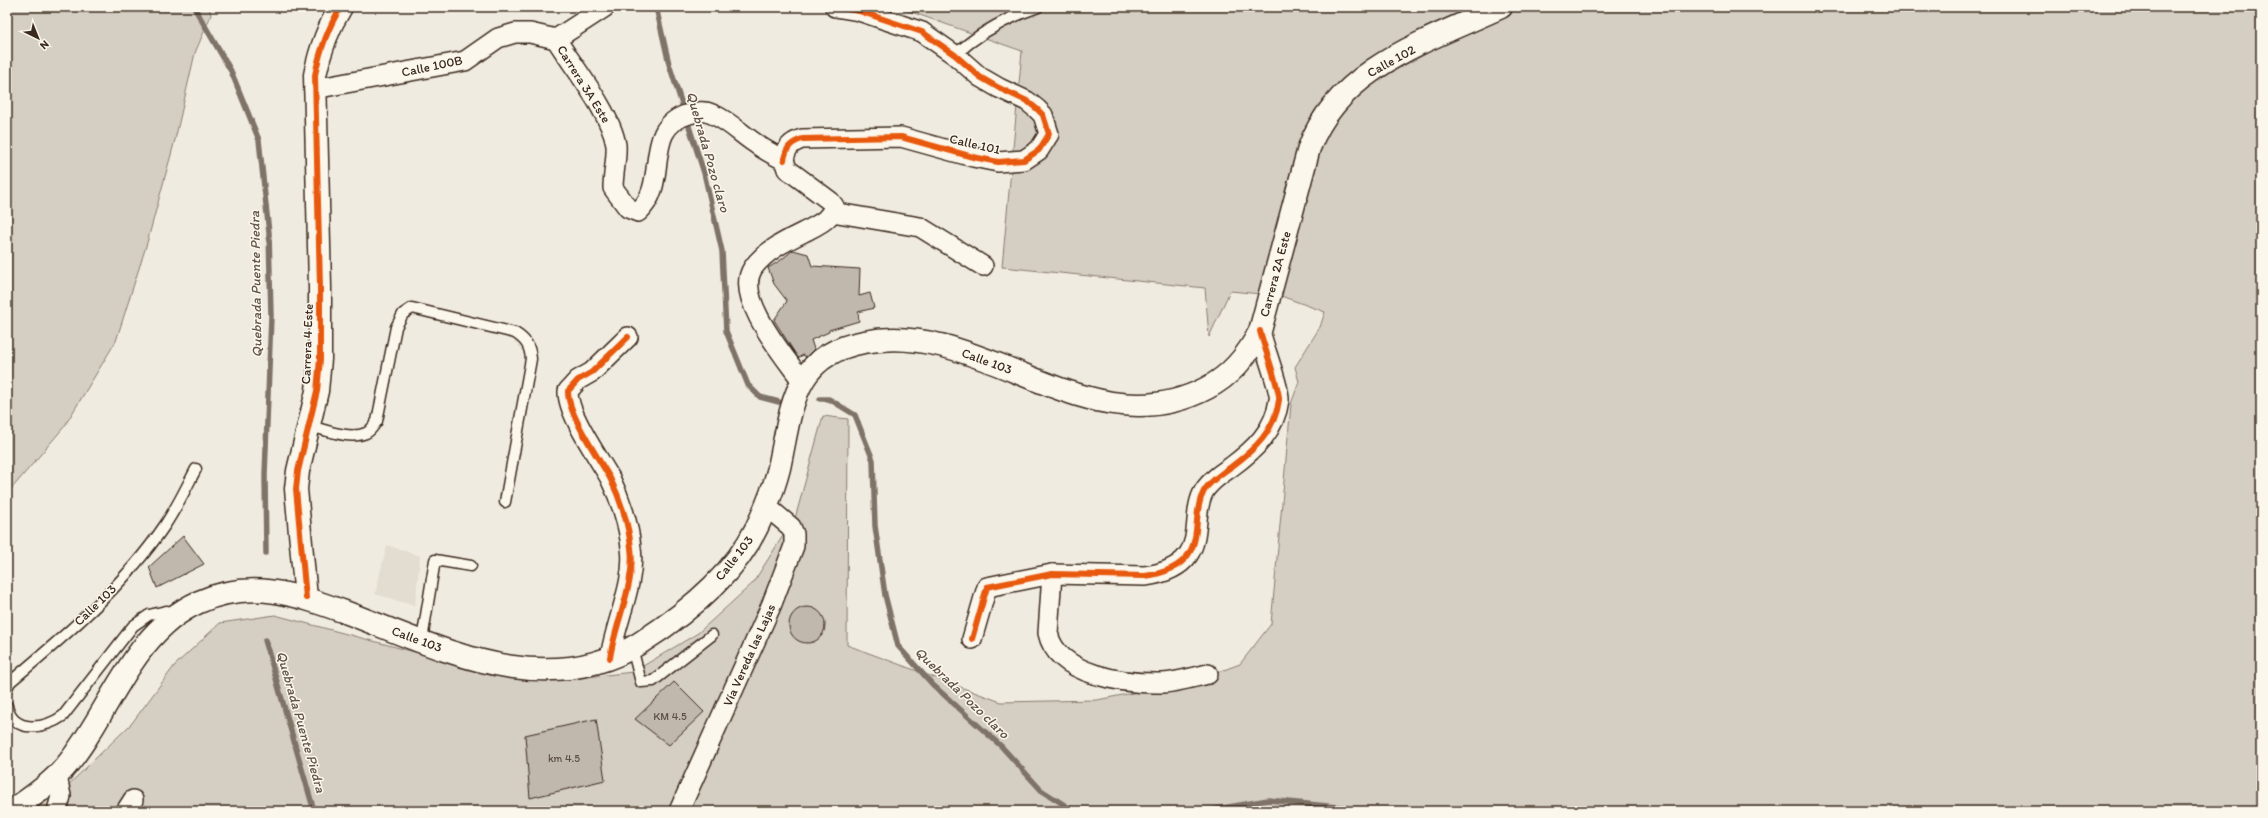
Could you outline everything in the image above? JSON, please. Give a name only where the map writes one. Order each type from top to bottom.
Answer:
[{"type":"main road","name":"Carrera 4 Este","points":[[306,598],[296,505],[296,489],[298,472],[310,426],[318,380],[320,352],[320,263],[314,90],[315,75],[322,42],[331,22],[341,7]]},
{"type":"main road","name":"Calle 102","points":[[1309,148],[1314,134],[1331,106],[1364,75],[1395,57],[1501,7]]},
{"type":"main road","name":"Carrera 2A Este","points":[[1214,384],[1242,362],[1253,346],[1260,331],[1309,148]]},
{"type":"main road","name":"Calle 103","points":[[11,811],[32,797],[57,776],[76,753],[142,650],[161,627],[179,613],[199,602],[238,592],[275,591],[306,598],[488,664],[531,670],[575,667],[610,658],[632,648],[654,634],[715,583],[747,545],[766,506],[776,476],[789,413],[802,381],[818,361],[837,349],[868,341],[892,339],[917,340],[950,348],[1085,397],[1112,404],[1148,406],[1175,401],[1195,395],[1214,384]]},
{"type":"street","points":[[556,39],[605,7]]},
{"type":"street","name":"Calle 101","points":[[784,160],[785,151],[792,142],[814,138],[851,140],[901,137],[973,157],[998,162],[1024,160],[1039,150],[1049,134],[1043,115],[1027,101],[998,88],[980,77],[955,55],[922,32],[859,11],[836,7]]},
{"type":"street","name":"Calle 100B","points":[[314,90],[464,61],[498,38],[515,33],[530,33],[556,39]]},
{"type":"street","name":"Carrera 3A Este","points":[[556,39],[608,119],[616,147],[613,188],[628,208],[638,212],[648,203],[651,197],[658,152],[664,131],[672,121],[689,114],[702,111],[713,114],[756,145],[784,160]]},
{"type":"street","points":[[784,160],[787,169],[830,201],[834,206],[827,219],[765,255],[752,269],[749,283],[751,300],[756,314],[802,381]]},
{"type":"street","points":[[832,212],[920,227],[983,266]]},
{"type":"street","points":[[972,639],[987,587],[1052,574],[1145,576],[1161,574],[1177,565],[1188,556],[1195,539],[1204,491],[1219,475],[1248,454],[1268,433],[1276,414],[1280,398],[1260,331]]},
{"type":"street","points":[[610,658],[632,571],[632,548],[624,518],[611,480],[581,427],[570,403],[568,391],[578,380],[592,372],[628,337]]},
{"type":"street","name":"Vía Vereda las Lajas","points":[[680,811],[771,606],[794,546],[794,534],[791,527],[766,506]]},
{"type":"street","points":[[1052,574],[1048,633],[1050,641],[1070,662],[1087,672],[1125,682],[1165,683],[1208,674]]},
{"type":"street","points":[[57,776],[61,796],[57,811]]},
{"type":"lane","points":[[955,55],[972,40],[995,24],[1038,7]]},
{"type":"lane","points":[[310,426],[336,432],[359,435],[368,432],[378,421],[396,327],[403,314],[412,308],[515,334],[524,339],[530,348],[531,359],[505,502]]},
{"type":"lane","name":"Calle 103","points":[[7,688],[10,682],[109,594],[144,553],[179,503],[196,469]]},
{"type":"lane","points":[[422,640],[435,560],[471,566]]},
{"type":"lane","points":[[7,706],[15,719],[25,726],[39,727],[51,724],[63,716],[133,626],[149,615],[166,611],[179,613]]},
{"type":"lane","points":[[632,648],[641,682],[646,683],[653,681],[712,635]]},
{"type":"shaded area","points":[[7,7],[209,7],[211,15],[195,53],[175,140],[147,243],[116,341],[64,427],[7,494]]},
{"type":"shaded area","points":[[897,7],[2261,7],[2261,811],[30,811],[60,793],[132,723],[175,665],[220,623],[275,615],[422,654],[478,672],[569,679],[633,672],[698,633],[753,583],[796,515],[823,416],[848,419],[847,645],[1001,702],[1097,700],[1194,681],[1240,664],[1271,624],[1291,404],[1299,382],[1295,367],[1320,327],[1325,312],[1281,296],[1230,291],[1209,337],[1205,288],[1002,267],[1022,51]]},
{"type":"shaded area","points":[[387,545],[420,556],[415,606],[375,594]]},
{"type":"building","points":[[793,250],[808,254],[812,266],[860,269],[859,296],[870,293],[874,308],[858,312],[859,321],[829,330],[829,332],[811,340],[814,349],[806,357],[803,355],[798,358],[774,320],[787,301],[774,284],[768,268]]},
{"type":"building","points":[[183,536],[204,564],[157,588],[149,567]]},
{"type":"building","points":[[811,607],[820,612],[824,618],[824,632],[820,638],[811,643],[803,643],[794,638],[790,632],[789,621],[794,612],[800,608]]},
{"type":"building","points":[[674,682],[704,712],[669,745],[635,719]]},
{"type":"building","points":[[596,719],[605,780],[530,798],[525,735]]},
{"type":"waterway","name":"Quebrada Puente Piedra","points":[[194,7],[231,71],[259,140],[269,233],[271,316],[265,475],[266,553]]},
{"type":"waterway","name":"Quebrada Pozo claro","points":[[656,7],[669,64],[704,173],[722,251],[726,331],[748,385],[760,397],[779,402]]},
{"type":"waterway","name":"Quebrada Pozo claro","points":[[820,399],[829,399],[855,415],[873,460],[875,526],[885,595],[898,646],[933,685],[1001,746],[1041,790],[1074,811]]},
{"type":"waterway","name":"Quebrada Puente Piedra","points":[[265,640],[314,811]]},
{"type":"waterway","name":"Quebrada Pozo claro","points":[[1206,811],[1268,800],[1377,811]]},
{"type":"cycle path","points":[[306,598],[296,489],[298,471],[317,391],[320,359],[320,287],[315,75],[325,40],[341,7]]},
{"type":"cycle path","points":[[784,160],[789,146],[802,139],[901,137],[973,157],[998,162],[1024,160],[1039,150],[1049,134],[1043,115],[1037,109],[1027,101],[980,77],[955,55],[922,32],[859,11],[835,7]]},
{"type":"cycle path","points":[[972,639],[987,587],[1052,574],[1145,576],[1168,570],[1184,560],[1192,548],[1196,532],[1199,506],[1204,491],[1213,481],[1240,461],[1255,447],[1268,430],[1277,411],[1279,395],[1260,331]]},
{"type":"cycle path","points":[[610,658],[631,575],[632,561],[630,539],[624,512],[617,494],[610,478],[591,447],[572,411],[568,391],[578,380],[592,372],[628,337]]}]
